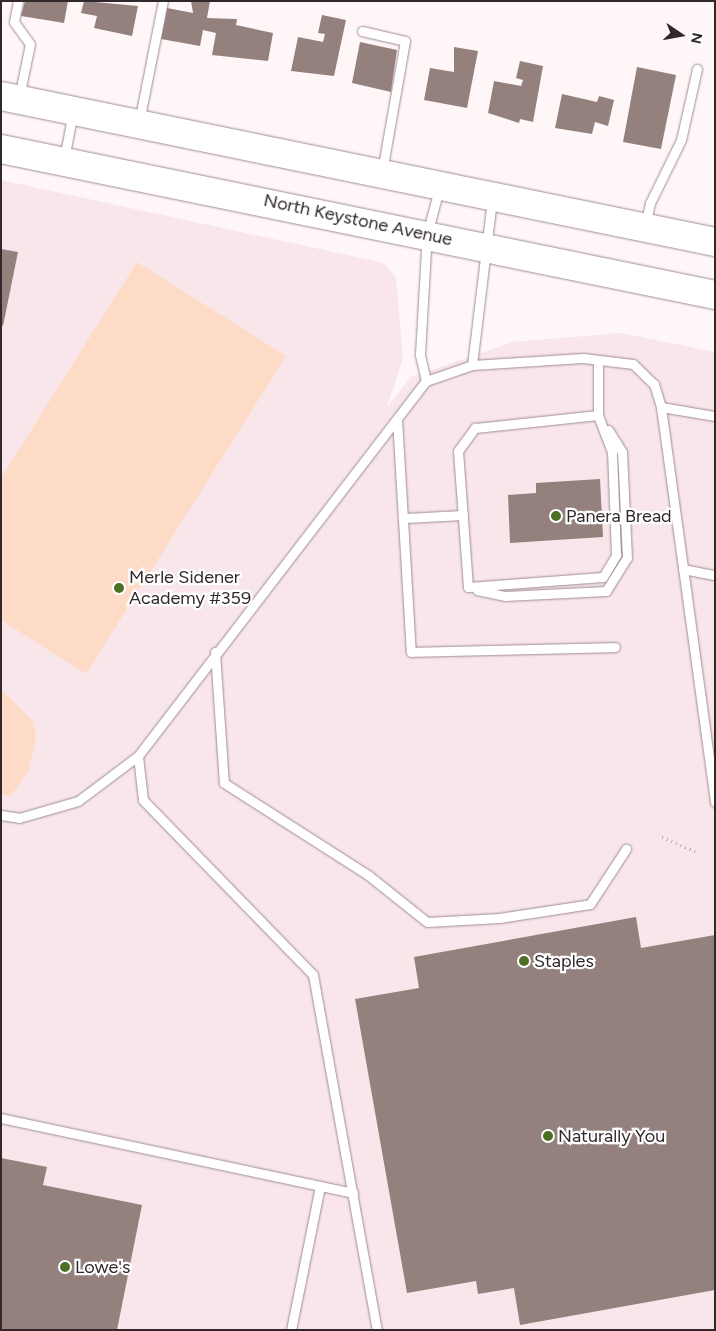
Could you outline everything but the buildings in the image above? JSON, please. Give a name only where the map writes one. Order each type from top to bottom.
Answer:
[{"type":"main road","points":[[10,98],[715,242]]},
{"type":"main road","name":"North Keystone Avenue","points":[[1,149],[427,234],[715,295]]},
{"type":"lane","points":[[10,98],[30,44],[14,22],[18,1]]},
{"type":"lane","points":[[138,125],[163,1]]},
{"type":"lane","points":[[362,31],[405,41],[382,174]]},
{"type":"lane","points":[[644,228],[650,203],[681,140],[697,69]]},
{"type":"lane","points":[[64,161],[74,111]]},
{"type":"lane","points":[[426,381],[420,354],[427,234],[439,186]]},
{"type":"lane","points":[[472,365],[489,247],[492,196]]},
{"type":"lane","points":[[468,588],[603,577],[616,555],[612,452],[598,415],[598,360]]},
{"type":"lane","points":[[1,815],[19,818],[78,802],[138,756],[215,652],[426,381],[472,365],[598,360],[633,364],[654,384],[661,407],[715,802]]},
{"type":"lane","points":[[661,407],[715,416]]},
{"type":"lane","points":[[468,588],[458,451],[475,428],[598,415]]},
{"type":"lane","points":[[468,588],[505,596],[606,591],[627,558],[622,452],[598,415]]},
{"type":"lane","points":[[397,419],[405,518],[411,652],[614,647]]},
{"type":"lane","points":[[405,518],[463,514]]},
{"type":"lane","points":[[683,569],[715,575]]},
{"type":"lane","points":[[215,652],[224,783],[368,875],[427,922],[499,918],[590,904],[626,849]]},
{"type":"lane","points":[[138,756],[143,800],[313,975],[377,1330]]},
{"type":"lane","points":[[1,1118],[353,1193]]},
{"type":"lane","points":[[291,1330],[320,1186]]},
{"type":"path","points":[[662,837],[697,852]]},
{"type":"shaded area","points":[[1,180],[384,263],[396,278],[403,358],[387,407],[411,377],[513,342],[621,333],[715,352],[715,1330],[1,1330]]},
{"type":"shaded area","points":[[137,262],[286,356],[86,674],[1,620],[1,478]]},
{"type":"shaded area","points":[[1,689],[33,721],[36,736],[29,770],[11,796],[1,794]]},
{"type":"place","name":"Panera Bread","points":[[556,516]]},
{"type":"place","name":"Merle Sidener Academy #359","points":[[119,588]]},
{"type":"place","name":"Staples","points":[[524,961]]},
{"type":"place","name":"Naturally You","points":[[548,1136]]},
{"type":"place","name":"Lowe's","points":[[65,1267]]}]
